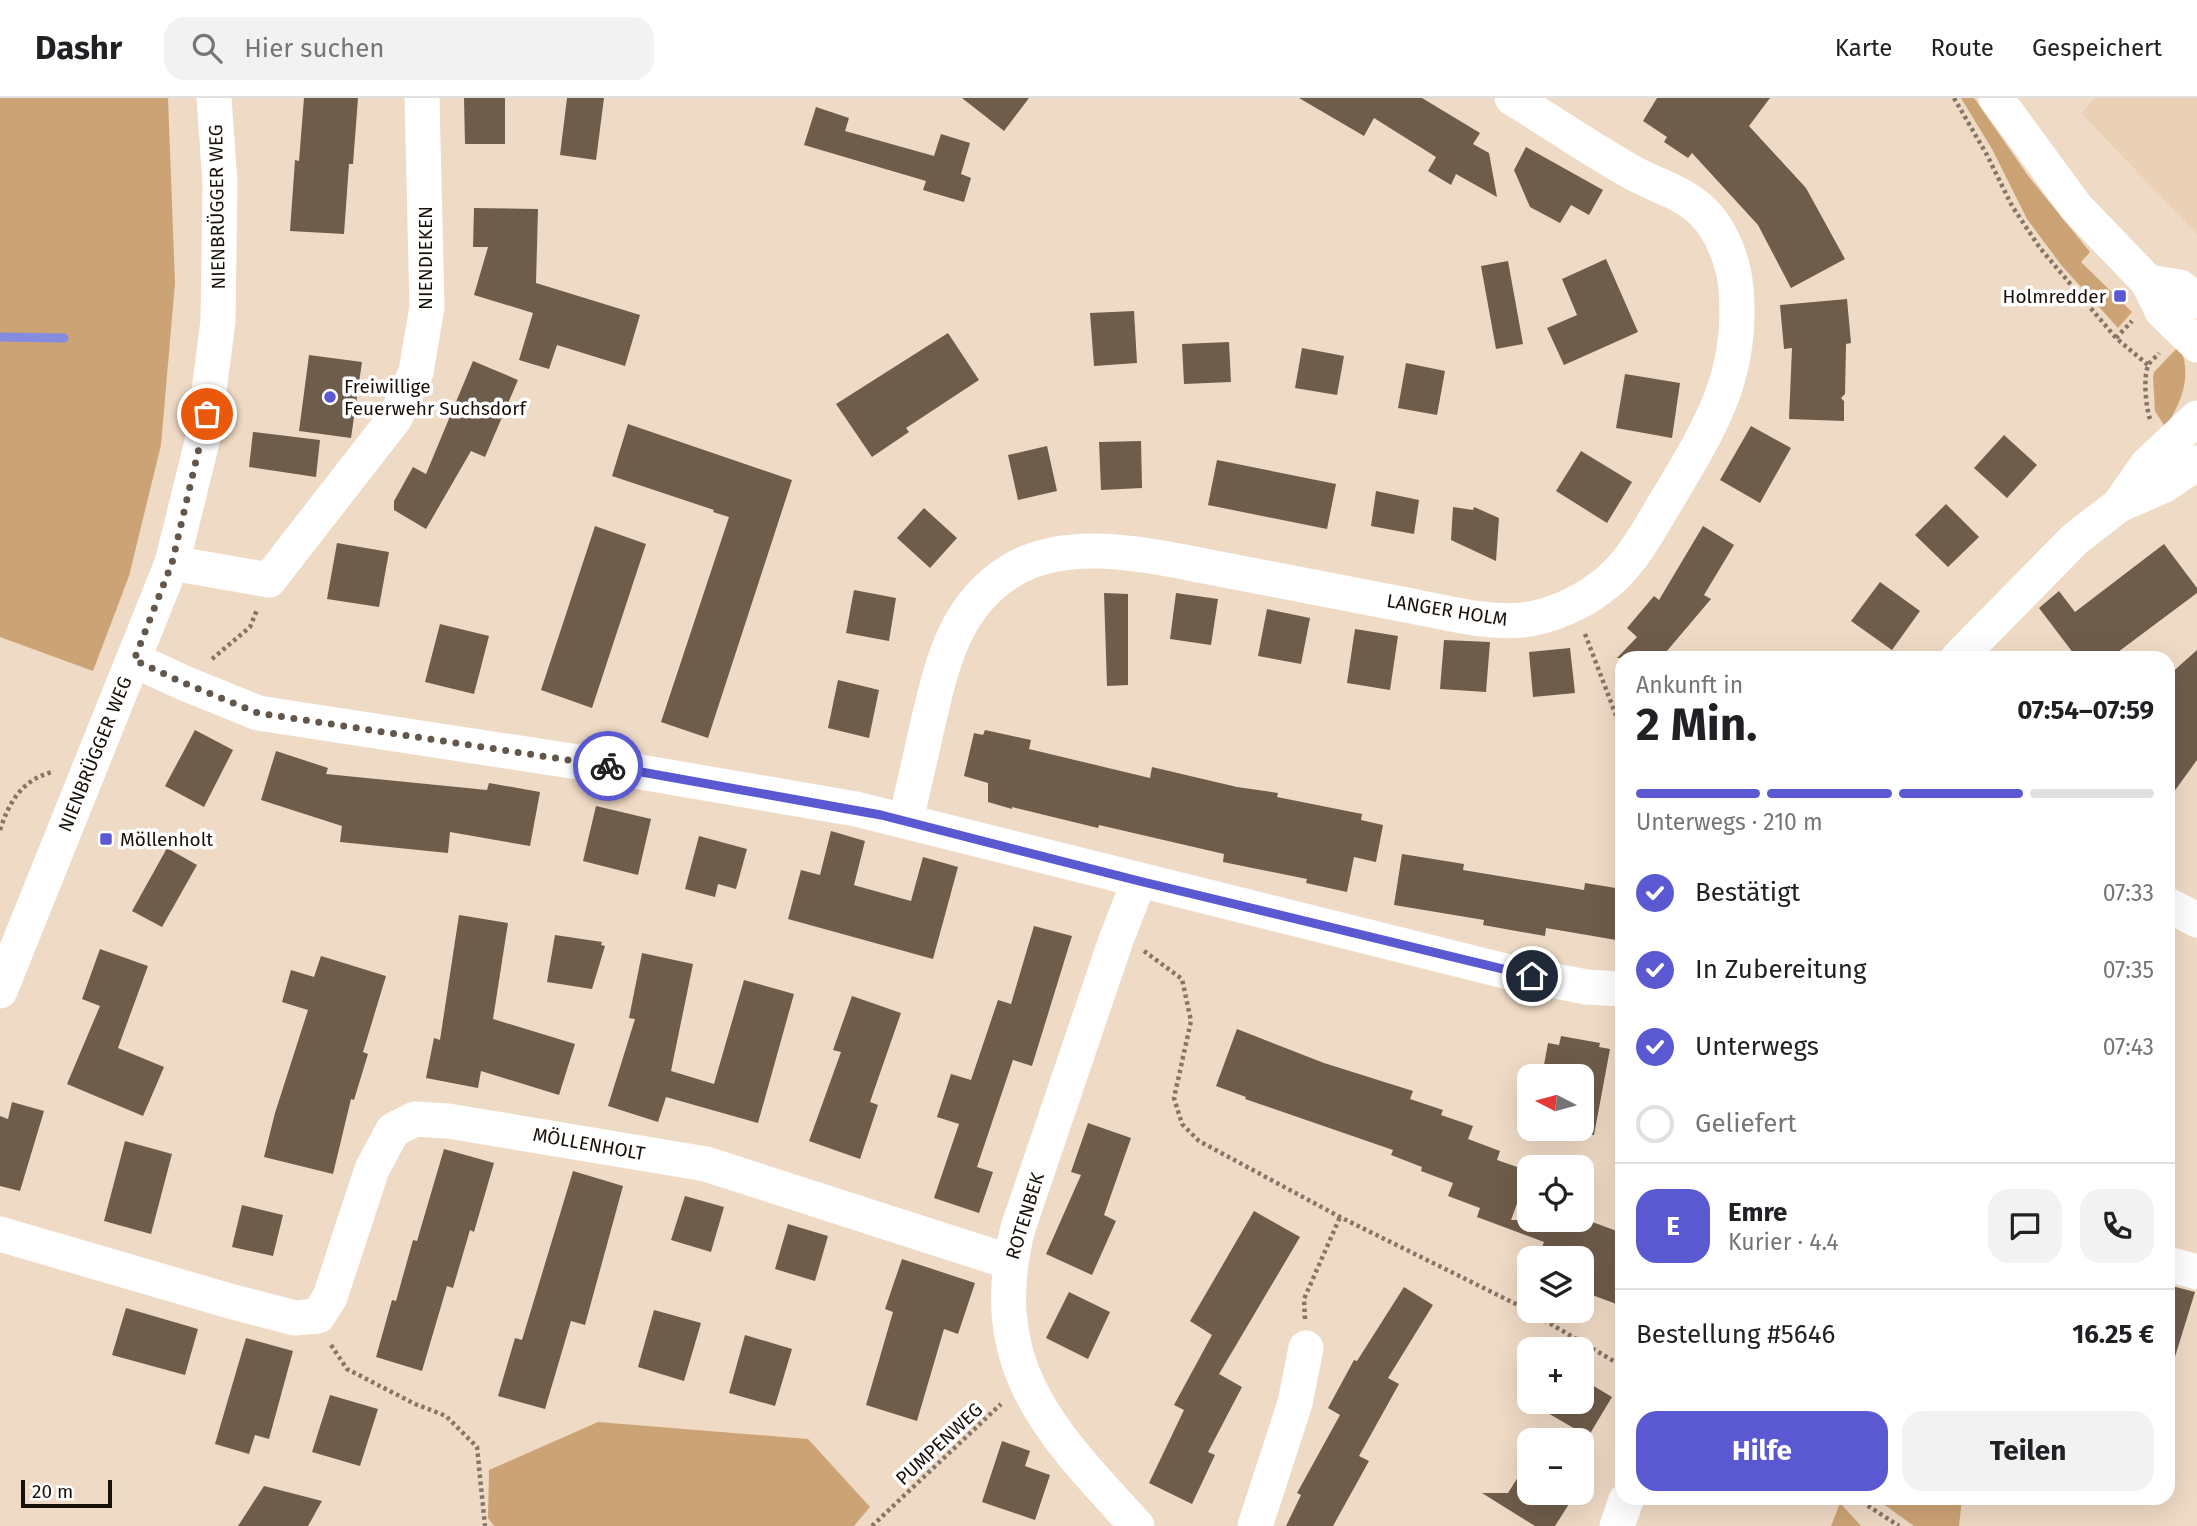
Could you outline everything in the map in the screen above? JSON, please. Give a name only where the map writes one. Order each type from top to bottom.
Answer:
[{"type":"street","name":"NIENBRÜGGER WEG","points":[[0,991],[172,563],[203,438],[218,321],[220,183],[214,98]]},
{"type":"street","name":"NIENDIEKEN","points":[[270,580],[395,418],[416,372],[427,307],[422,98]]},
{"type":"street","name":"LANGER HOLM","points":[[906,821],[942,663],[957,628],[978,597],[1010,571],[1042,557],[1100,550],[1158,557],[1504,621],[1528,620],[1573,605],[1604,586],[1635,553],[1702,441],[1722,398],[1736,352],[1738,316],[1735,278],[1717,227],[1701,210],[1670,188],[1639,176],[1512,98]]},
{"type":"street","points":[[1996,98],[2045,169],[2076,207],[2148,282],[2162,311],[2197,345]]},
{"type":"street","points":[[2148,282],[2180,287],[2197,301]]},
{"type":"street","points":[[2119,505],[2147,465],[2197,418]]},
{"type":"street","points":[[1965,651],[2076,539],[2119,505],[2163,486],[2197,463]]},
{"type":"street","points":[[172,563],[270,580]]},
{"type":"street","points":[[134,660],[258,713],[617,768],[843,807],[1505,971],[1586,987],[1615,989]]},
{"type":"street","name":"ROTENBEK","points":[[1137,1526],[1074,1458],[1046,1422],[1025,1382],[1011,1337],[1007,1302],[1010,1262],[1018,1228],[1116,940],[1139,881]]},
{"type":"street","points":[[2175,909],[2197,920]]},
{"type":"street","name":"MÖLLENHOLT","points":[[318,1316],[330,1297],[372,1169],[393,1130],[415,1119],[448,1121],[706,1164],[1010,1262]]},
{"type":"street","points":[[0,1234],[295,1318],[318,1316]]},
{"type":"street","points":[[2175,1266],[2197,1272]]},
{"type":"street","points":[[1255,1526],[1295,1403],[1306,1348]]},
{"type":"path","points":[[1954,98],[1987,155],[2012,206],[2040,247],[2116,338],[2148,365]]},
{"type":"path","points":[[184,683],[250,627],[270,580]]},
{"type":"path","points":[[1573,605],[1615,713]]},
{"type":"path","points":[[0,830],[8,806],[37,776],[57,770],[87,774]]},
{"type":"path","points":[[1116,940],[1151,954],[1182,979],[1191,1021],[1174,1098],[1182,1124],[1199,1141],[1340,1217],[1522,1307],[1615,1362]]},
{"type":"path","points":[[1306,1348],[1304,1299],[1340,1217]]},
{"type":"path","points":[[318,1316],[332,1348],[347,1369],[415,1404],[446,1416],[477,1447],[485,1526]]},
{"type":"path","name":"PUMPENWEG","points":[[872,1526],[1025,1382]]},
{"type":"path","points":[[1867,1505],[1899,1526]]},
{"type":"shaded area","points":[[0,98],[168,98],[175,283],[161,445],[129,576],[93,671],[0,637]]},
{"type":"shaded area","points":[[1961,98],[1974,98],[2029,177],[2090,252],[2081,262],[2132,312],[2118,328],[2062,266],[2027,219],[1992,149]]},
{"type":"shaded area","points":[[2095,98],[2197,98],[2197,234],[2081,113]]},
{"type":"shaded area","points":[[2179,346],[2185,367],[2184,388],[2165,427],[2155,411],[2153,377],[2154,372]]},
{"type":"shaded area","points":[[598,1422],[808,1439],[870,1507],[854,1526],[494,1526],[488,1518],[489,1470]]},
{"type":"shaded area","points":[[1839,1505],[1842,1505],[1861,1526],[1831,1526]]},
{"type":"shaded area","points":[[1885,1505],[1961,1505],[1959,1526],[1914,1526]]},
{"type":"building","points":[[304,98],[358,98],[353,164],[349,164],[344,234],[290,231],[295,160],[299,161]]},
{"type":"building","points":[[464,98],[505,98],[505,144],[465,144]]},
{"type":"building","points":[[567,98],[604,98],[596,160],[560,155]]},
{"type":"building","points":[[962,98],[1029,98],[1004,131]]},
{"type":"building","points":[[1299,98],[1422,98],[1480,133],[1473,144],[1489,153],[1497,197],[1456,174],[1451,185],[1428,171],[1436,157],[1374,118],[1364,136]]},
{"type":"building","points":[[1657,98],[1770,98],[1749,126],[1806,188],[1845,259],[1791,288],[1758,225],[1692,153],[1688,158],[1664,142],[1667,137],[1643,121]]},
{"type":"building","points":[[816,107],[849,118],[845,131],[934,156],[941,134],[970,143],[961,174],[971,178],[964,202],[923,190],[926,181],[804,145]]},
{"type":"building","points":[[1526,147],[1603,190],[1589,215],[1571,205],[1560,223],[1530,207],[1514,170]]},
{"type":"building","points":[[474,208],[538,209],[536,283],[640,315],[625,366],[557,345],[549,369],[519,360],[533,313],[474,295],[488,247],[473,247]]},
{"type":"building","points":[[1606,259],[1638,332],[1564,365],[1547,328],[1577,315],[1562,279]]},
{"type":"building","points":[[1508,261],[1523,344],[1496,349],[1481,266]]},
{"type":"building","points":[[1847,299],[1851,343],[1846,344],[1845,394],[1841,398],[1844,401],[1844,421],[1789,419],[1792,348],[1784,349],[1780,305]]},
{"type":"building","points":[[1134,311],[1137,363],[1094,366],[1090,313]]},
{"type":"building","points":[[948,333],[979,380],[906,428],[909,432],[872,457],[836,404]]},
{"type":"building","points":[[1229,342],[1231,382],[1184,384],[1182,344]]},
{"type":"building","points":[[1302,348],[1344,356],[1337,395],[1295,388]]},
{"type":"building","name":"Freiwillige Feuerwehr Suchsdorf","points":[[309,355],[362,362],[351,438],[299,431]]},
{"type":"building","points":[[473,361],[518,380],[485,457],[471,451],[426,529],[394,510],[394,501],[413,467],[426,474]]},
{"type":"building","points":[[1406,363],[1445,371],[1437,415],[1398,408]]},
{"type":"building","points":[[1625,374],[1680,383],[1672,438],[1616,428]]},
{"type":"building","points":[[628,424],[792,480],[708,738],[661,722],[729,517],[612,476]]},
{"type":"building","points":[[1751,426],[1791,448],[1760,503],[1720,480]]},
{"type":"building","points":[[253,432],[320,440],[316,477],[249,467]]},
{"type":"building","points":[[2004,435],[2037,465],[2007,498],[1974,468]]},
{"type":"building","points":[[1141,441],[1142,488],[1101,490],[1099,442]]},
{"type":"building","points":[[1047,446],[1057,491],[1018,500],[1008,455]]},
{"type":"building","points":[[1581,451],[1632,482],[1607,523],[1556,491]]},
{"type":"building","points":[[1217,460],[1336,484],[1327,529],[1208,505]]},
{"type":"building","points":[[1376,491],[1419,500],[1414,534],[1371,526]]},
{"type":"building","points":[[1946,504],[1979,537],[1948,567],[1915,535]]},
{"type":"building","points":[[1453,507],[1473,510],[1474,507],[1499,518],[1496,561],[1451,540]]},
{"type":"building","points":[[924,508],[957,538],[930,568],[897,538]]},
{"type":"building","points":[[595,526],[646,544],[592,708],[541,690]]},
{"type":"building","points":[[1703,526],[1734,545],[1704,595],[1711,599],[1667,651],[1624,651],[1637,637],[1627,628],[1654,596],[1659,600]]},
{"type":"building","points":[[337,543],[389,552],[379,607],[327,599]]},
{"type":"building","points":[[2164,544],[2197,588],[2197,593],[2119,651],[2072,651],[2039,608],[2059,591],[2075,612]]},
{"type":"building","points":[[1880,582],[1920,611],[1892,650],[1851,621]]},
{"type":"building","points":[[854,590],[896,598],[889,641],[846,633]]},
{"type":"building","points":[[1104,593],[1128,594],[1128,685],[1107,686]]},
{"type":"building","points":[[1176,593],[1218,599],[1211,645],[1170,639]]},
{"type":"building","points":[[1267,609],[1310,618],[1301,664],[1258,656]]},
{"type":"building","points":[[440,624],[489,636],[474,694],[425,682]]},
{"type":"building","points":[[1355,629],[1398,636],[1390,690],[1347,683]]},
{"type":"building","points":[[1444,640],[1490,642],[1486,692],[1440,689]]},
{"type":"building","points":[[1570,648],[1575,693],[1533,697],[1529,652]]},
{"type":"building","points":[[2197,650],[2197,760],[2175,790],[2175,670]]},
{"type":"building","points":[[838,680],[879,690],[869,738],[828,728]]},
{"type":"building","points":[[195,730],[233,750],[204,807],[165,786]]},
{"type":"building","points":[[985,730],[1031,740],[1029,749],[1150,778],[1152,767],[1237,787],[1278,793],[1277,797],[1362,814],[1361,820],[1383,825],[1376,862],[1354,857],[1347,892],[1306,883],[1307,879],[1223,862],[1224,854],[988,802],[988,783],[964,776],[974,733],[983,735]]},
{"type":"building","points":[[276,751],[328,768],[326,774],[487,790],[489,783],[540,792],[530,846],[450,832],[448,853],[340,842],[342,826],[261,800]]},
{"type":"building","points":[[596,806],[651,819],[638,875],[583,861]]},
{"type":"building","points":[[831,831],[865,841],[854,885],[857,886],[911,901],[923,857],[958,867],[933,959],[788,919],[801,870],[820,875]]},
{"type":"building","points":[[699,836],[747,849],[736,889],[718,884],[715,897],[685,889]]},
{"type":"building","points":[[167,848],[197,865],[162,927],[132,911]]},
{"type":"building","points":[[1402,854],[1464,864],[1463,870],[1584,890],[1585,883],[1615,888],[1615,940],[1546,928],[1545,936],[1483,925],[1484,920],[1394,905]]},
{"type":"building","points":[[459,915],[508,923],[493,1019],[575,1044],[559,1095],[481,1071],[478,1088],[426,1078],[434,1038],[440,1040]]},
{"type":"building","points":[[1034,926],[1072,936],[1032,1066],[1013,1060],[977,1167],[993,1172],[979,1213],[934,1198],[959,1124],[937,1117],[951,1074],[971,1080],[998,1000],[1011,1004]]},
{"type":"building","points":[[555,935],[602,942],[601,945],[605,946],[592,989],[547,982]]},
{"type":"building","points":[[100,949],[148,966],[118,1048],[164,1067],[143,1116],[67,1084],[100,1006],[82,999]]},
{"type":"building","points":[[642,953],[693,964],[671,1071],[714,1084],[744,980],[794,994],[758,1123],[666,1097],[658,1122],[608,1106],[635,1019],[629,1018]]},
{"type":"building","points":[[321,956],[386,976],[363,1052],[368,1054],[354,1100],[351,1099],[333,1174],[264,1157],[308,1010],[282,1002],[291,970],[314,977]]},
{"type":"building","points":[[852,996],[901,1013],[870,1102],[878,1105],[860,1159],[809,1141],[841,1052],[833,1050]]},
{"type":"building","points":[[1237,1029],[1324,1063],[1413,1091],[1410,1099],[1443,1110],[1441,1115],[1473,1126],[1468,1139],[1500,1151],[1497,1160],[1517,1167],[1517,1204],[1511,1220],[1517,1220],[1517,1232],[1477,1217],[1480,1208],[1448,1196],[1453,1183],[1421,1171],[1422,1167],[1391,1155],[1393,1150],[1245,1099],[1246,1097],[1216,1086]]},
{"type":"building","points":[[1561,1036],[1600,1043],[1599,1047],[1610,1049],[1594,1135],[1594,1064],[1544,1064],[1548,1043],[1559,1045]]},
{"type":"building","points":[[12,1102],[44,1111],[20,1191],[0,1186],[0,1116],[8,1119]]},
{"type":"building","points":[[1088,1123],[1131,1138],[1104,1215],[1116,1221],[1092,1275],[1046,1254],[1081,1175],[1071,1172]]},
{"type":"building","points":[[125,1141],[172,1154],[151,1234],[104,1221]]},
{"type":"building","points":[[444,1149],[494,1163],[474,1232],[470,1230],[453,1288],[447,1286],[422,1371],[376,1357],[392,1300],[396,1301],[413,1240],[417,1241]]},
{"type":"building","points":[[573,1171],[623,1186],[585,1325],[571,1321],[545,1409],[498,1396],[515,1338],[522,1340]]},
{"type":"building","points":[[685,1196],[724,1207],[711,1252],[671,1240]]},
{"type":"building","points":[[242,1205],[283,1215],[273,1256],[232,1247]]},
{"type":"building","points":[[1254,1211],[1300,1237],[1219,1374],[1242,1387],[1208,1452],[1215,1455],[1192,1504],[1149,1483],[1184,1410],[1174,1405],[1212,1335],[1190,1321]]},
{"type":"building","points":[[1594,1223],[1615,1230],[1615,1303],[1594,1296],[1594,1246],[1542,1246],[1544,1242],[1517,1232],[1594,1232]]},
{"type":"building","points":[[788,1224],[828,1236],[815,1281],[775,1269]]},
{"type":"building","points":[[902,1259],[975,1283],[958,1334],[944,1329],[917,1421],[866,1405],[893,1312],[885,1309]]},
{"type":"building","points":[[1404,1287],[1433,1305],[1388,1378],[1399,1384],[1359,1456],[1369,1461],[1333,1526],[1286,1526],[1301,1495],[1297,1493],[1340,1415],[1328,1408],[1354,1360],[1357,1361]]},
{"type":"building","points":[[2175,1287],[2195,1292],[2175,1357]]},
{"type":"building","points":[[1069,1292],[1110,1312],[1088,1359],[1046,1338]]},
{"type":"building","points":[[126,1308],[198,1329],[185,1375],[112,1355]]},
{"type":"building","points":[[654,1310],[701,1323],[684,1381],[638,1367]]},
{"type":"building","points":[[745,1335],[792,1349],[775,1406],[729,1393]]},
{"type":"building","points":[[246,1338],[293,1351],[269,1439],[255,1435],[249,1454],[215,1444]]},
{"type":"building","points":[[1594,1386],[1612,1397],[1593,1428],[1573,1428],[1550,1414],[1594,1414]]},
{"type":"building","points":[[330,1395],[378,1409],[360,1466],[312,1452]]},
{"type":"building","points":[[1002,1441],[1030,1451],[1025,1466],[1050,1475],[1035,1520],[982,1502]]},
{"type":"building","points":[[1517,1479],[1517,1505],[1568,1505],[1555,1526],[1535,1526],[1482,1493],[1508,1493]]},
{"type":"building","points":[[264,1486],[322,1501],[308,1526],[238,1526]]},
{"type":"waterway","points":[[0,337],[64,338]]},
{"type":"way so far","points":[[207,414],[172,563],[134,660],[258,713],[608,766]]},
{"type":"place","name":"Holmredder","points":[[2120,296]]},
{"type":"place","name":"Freiwillige Feuerwehr Suchsdorf","points":[[330,397]]},
{"type":"place","name":"Möllenholt","points":[[106,839]]},
{"type":"route","points":[[608,766],[856,809],[1532,976]]}]
